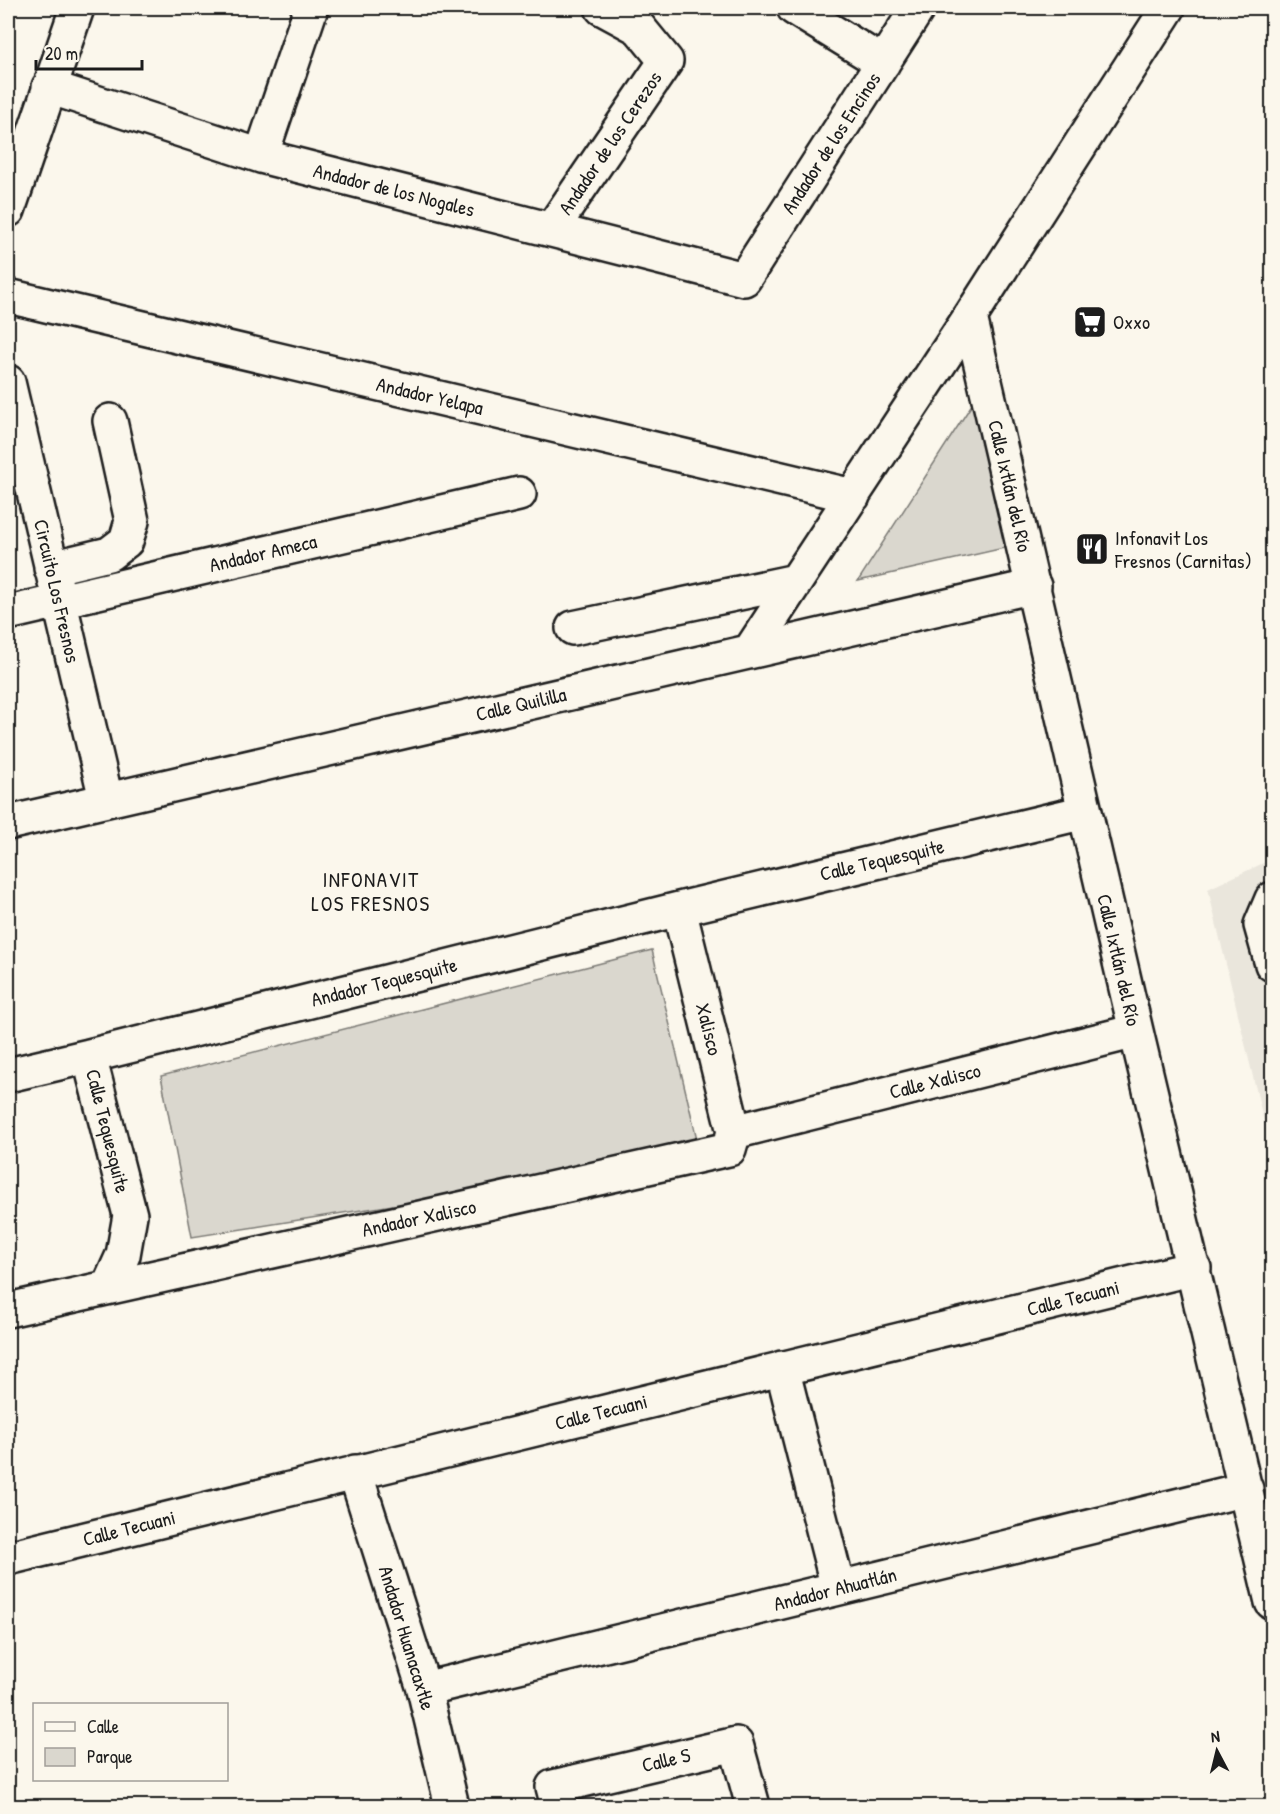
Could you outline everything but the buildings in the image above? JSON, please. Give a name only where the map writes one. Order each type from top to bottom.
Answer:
[{"type":"street","points":[[8,210],[77,8]]},
{"type":"street","points":[[261,156],[311,8]]},
{"type":"street","points":[[602,8],[645,18]]},
{"type":"street","points":[[794,8],[883,63]]},
{"type":"street","name":"Andador de los Encinos","points":[[744,279],[918,8]]},
{"type":"street","points":[[750,651],[970,317],[1168,8]]},
{"type":"street","name":"Andador de los Cerezos","points":[[550,230],[666,61],[645,18]]},
{"type":"street","name":"Andador de los Nogales","points":[[49,87],[261,156],[744,279]]},
{"type":"street","name":"Andador Yelapa","points":[[8,296],[853,496]]},
{"type":"street","name":"Calle Ixtlán del Río","points":[[970,317],[1272,1602]]},
{"type":"street","name":"Circuito Los Fresnos","points":[[8,382],[12,416],[106,800]]},
{"type":"street","points":[[51,568],[109,554],[126,541],[132,521],[110,421]]},
{"type":"street","name":"Andador Ameca","points":[[8,613],[519,494]]},
{"type":"street","points":[[573,628],[796,581]]},
{"type":"street","name":"Calle Quililla","points":[[8,823],[1034,586]]},
{"type":"street","name":"Calle Tequesquite","points":[[679,909],[1085,812]]},
{"type":"street","points":[[1272,898],[1260,925],[1272,964]]},
{"type":"street","name":"Andador Tequesquite","points":[[89,1056],[679,909]]},
{"type":"street","name":"Xalisco","points":[[679,909],[731,1141]]},
{"type":"street","name":"Calle Xalisco","points":[[731,1141],[1136,1031]]},
{"type":"street","name":"Calle Tequesquite","points":[[8,1075],[89,1056],[130,1215],[123,1255],[109,1286]]},
{"type":"street","name":"Andador Xalisco","points":[[109,1286],[731,1141]]},
{"type":"street","name":"Calle Tecuani","points":[[8,1558],[1194,1268]]},
{"type":"street","points":[[8,1310],[109,1286]]},
{"type":"street","points":[[782,1368],[838,1588]]},
{"type":"street","name":"Andador Huanacaxtle","points":[[355,1472],[424,1689],[452,1806]]},
{"type":"street","name":"Andador Ahuatlán","points":[[424,1689],[1246,1489]]},
{"type":"street","name":"Calle S","points":[[558,1806],[553,1787],[736,1744],[753,1806]]},
{"type":"shaded area","points":[[1272,859],[1272,1156],[1208,889]]},
{"type":"green space","points":[[978,395],[1013,546],[858,581]]},
{"type":"green space","points":[[652,950],[701,1156],[192,1237],[161,1076]]},
{"type":"place","name":"Oxxo","points":[[1090,322]]},
{"type":"place","name":"Infonavit Los Fresnos (Carnitas)","points":[[1092,549]]},
{"type":"district","name":"INFONAVIT LOS FRESNOS","points":[[371,892]]}]
